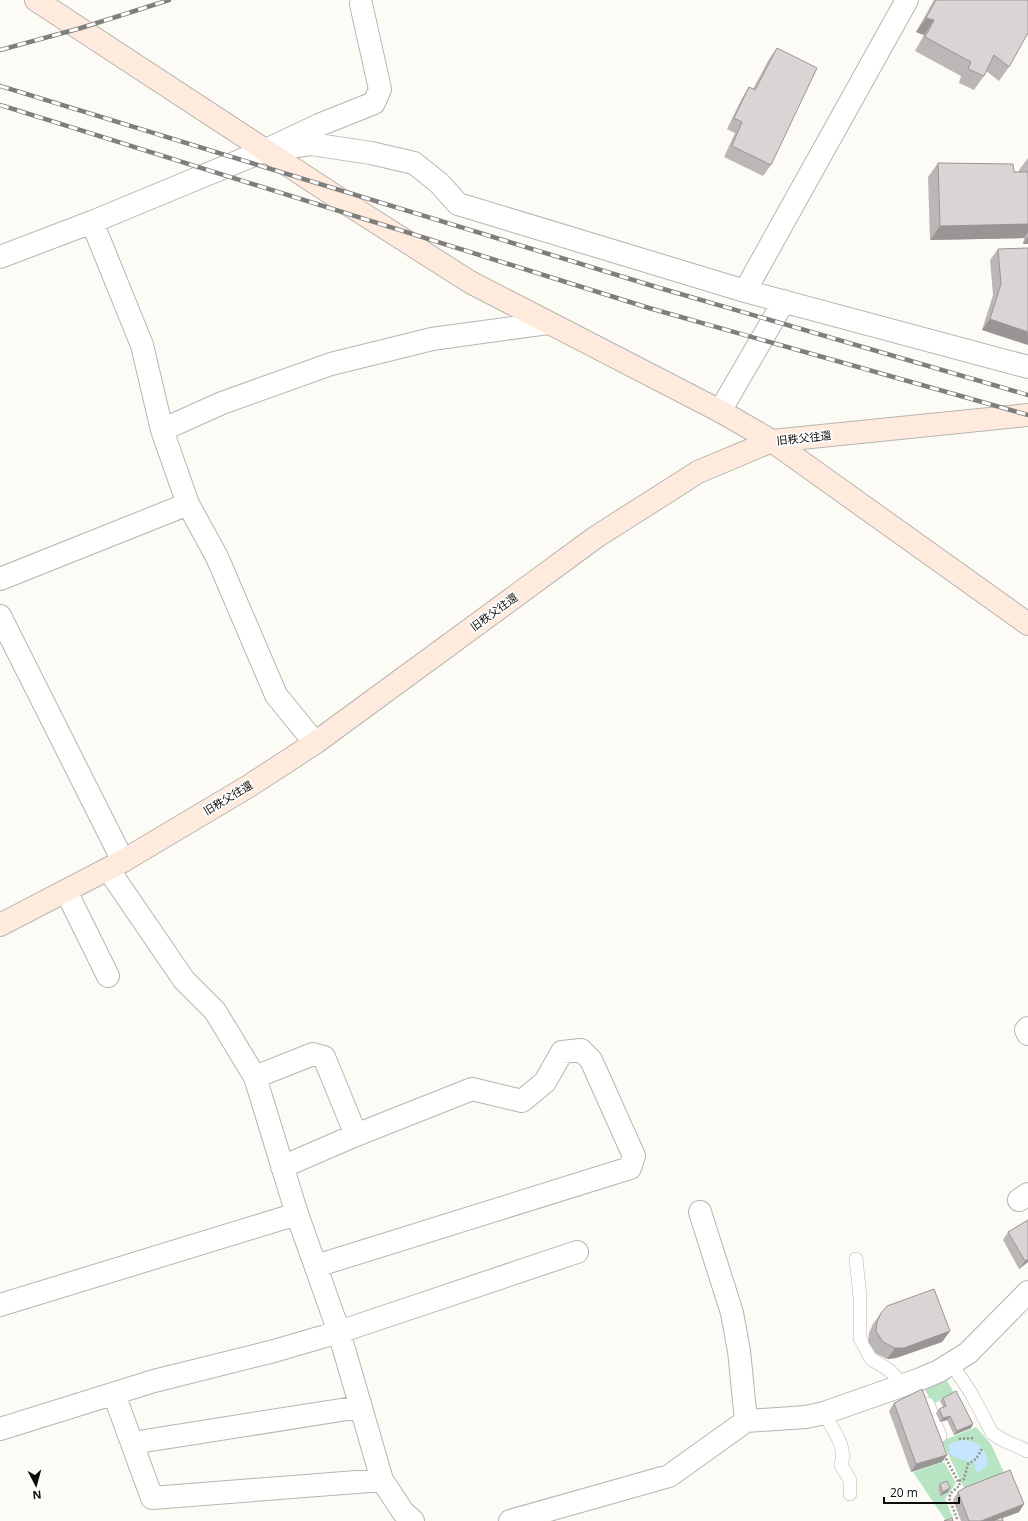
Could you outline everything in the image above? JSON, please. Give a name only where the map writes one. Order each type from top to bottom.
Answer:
[{"type":"street","points":[[36,0],[335,196],[470,282],[720,411],[772,441],[1028,624]]},
{"type":"street","points":[[745,291],[907,0]]},
{"type":"street","points":[[0,257],[92,222],[266,150],[319,125],[374,103],[380,89],[362,4]]},
{"type":"street","points":[[266,150],[311,144],[371,152],[414,163],[439,183],[458,204],[745,291],[1028,367]]},
{"type":"street","points":[[92,222],[142,346],[162,430],[188,504],[217,557],[276,696],[315,743]]},
{"type":"street","points":[[720,411],[784,301]]},
{"type":"street","points":[[162,430],[222,404],[331,364],[432,339],[548,323]]},
{"type":"street","name":"旧秩父往還","points":[[0,925],[115,865],[249,786],[315,743],[596,537],[698,472],[772,441],[1028,415]]},
{"type":"street","points":[[0,579],[188,504]]},
{"type":"street","points":[[0,616],[115,865],[184,980],[215,1011],[255,1077],[297,1214],[339,1332],[382,1480],[403,1512],[414,1521]]},
{"type":"street","points":[[66,890],[108,976]]},
{"type":"street","points":[[1028,1028],[1026,1030],[1028,1034]]},
{"type":"street","points":[[282,1167],[356,1135],[472,1089],[522,1101],[545,1082],[562,1052],[581,1050],[591,1060],[634,1156],[630,1168],[316,1266]]},
{"type":"street","points":[[255,1077],[313,1054],[324,1057],[356,1135]]},
{"type":"street","points":[[700,1212],[732,1313],[739,1351],[746,1422]]},
{"type":"street","points":[[0,1305],[297,1214]]},
{"type":"street","points":[[0,1429],[154,1381],[274,1351],[339,1332],[577,1252]]},
{"type":"street","points":[[510,1521],[669,1476],[746,1422],[806,1417],[824,1413],[939,1371],[968,1353],[1028,1292]]},
{"type":"street","points":[[114,1394],[152,1498],[382,1480]]},
{"type":"street","points":[[132,1443],[360,1407]]},
{"type":"lane","points":[[856,1259],[860,1297],[860,1338],[871,1359],[889,1370],[897,1378],[909,1383],[941,1443]]},
{"type":"lane","points":[[951,1363],[971,1393],[992,1433],[1003,1440],[1028,1451]]},
{"type":"lane","points":[[824,1413],[843,1448],[841,1465],[850,1480],[850,1494]]},
{"type":"path","points":[[958,1521],[949,1498],[960,1485],[946,1461],[941,1443],[965,1438],[976,1438]]},
{"type":"path","points":[[958,1482],[964,1479],[968,1464],[980,1455],[983,1446]]},
{"type":"green space","points":[[945,1377],[954,1393],[933,1404],[925,1390],[930,1385]]},
{"type":"green space","points":[[976,1427],[991,1444],[1005,1475],[965,1490],[942,1441]]},
{"type":"green space","points":[[944,1462],[956,1483],[945,1499],[953,1518],[946,1521],[913,1472]]},
{"type":"water","points":[[965,1440],[975,1442],[982,1447],[986,1455],[988,1465],[981,1471],[978,1472],[976,1470],[974,1464],[950,1454],[949,1445],[957,1441]]},
{"type":"building","points":[[936,0],[1028,0],[1028,33],[1009,67],[994,55],[984,76],[968,69],[971,62],[925,37],[934,20],[926,18]]},
{"type":"building","points":[[777,48],[817,68],[771,165],[732,146],[742,122],[734,118],[749,87],[755,90]]},
{"type":"building","points":[[938,163],[1013,164],[1014,172],[1028,172],[1028,224],[940,226]]},
{"type":"building","points":[[1028,248],[1028,332],[990,319],[1001,284],[998,249]]},
{"type":"building","points":[[1028,1220],[1028,1259],[1025,1261],[1008,1232]]},
{"type":"building","points":[[934,1289],[950,1331],[904,1348],[895,1348],[883,1342],[876,1331],[877,1322],[881,1313],[887,1306]]},
{"type":"building","points":[[922,1389],[947,1455],[916,1464],[894,1403]]},
{"type":"building","points":[[956,1391],[973,1424],[957,1431],[950,1416],[943,1418],[939,1409],[946,1406],[943,1398]]},
{"type":"building","points":[[1010,1470],[1024,1504],[981,1521],[969,1521],[958,1492],[966,1487]]},
{"type":"building","points":[[947,1481],[950,1488],[943,1492],[940,1484]]},
{"type":"building","points":[[1002,1517],[1003,1521],[993,1521]]},
{"type":"building","points":[[952,1518],[953,1521],[944,1521]]},
{"type":"railway","points":[[0,50],[81,28],[169,0]]},
{"type":"railway","points":[[0,86],[653,286],[1028,395]]},
{"type":"railway","points":[[0,105],[649,308],[1028,415]]}]
